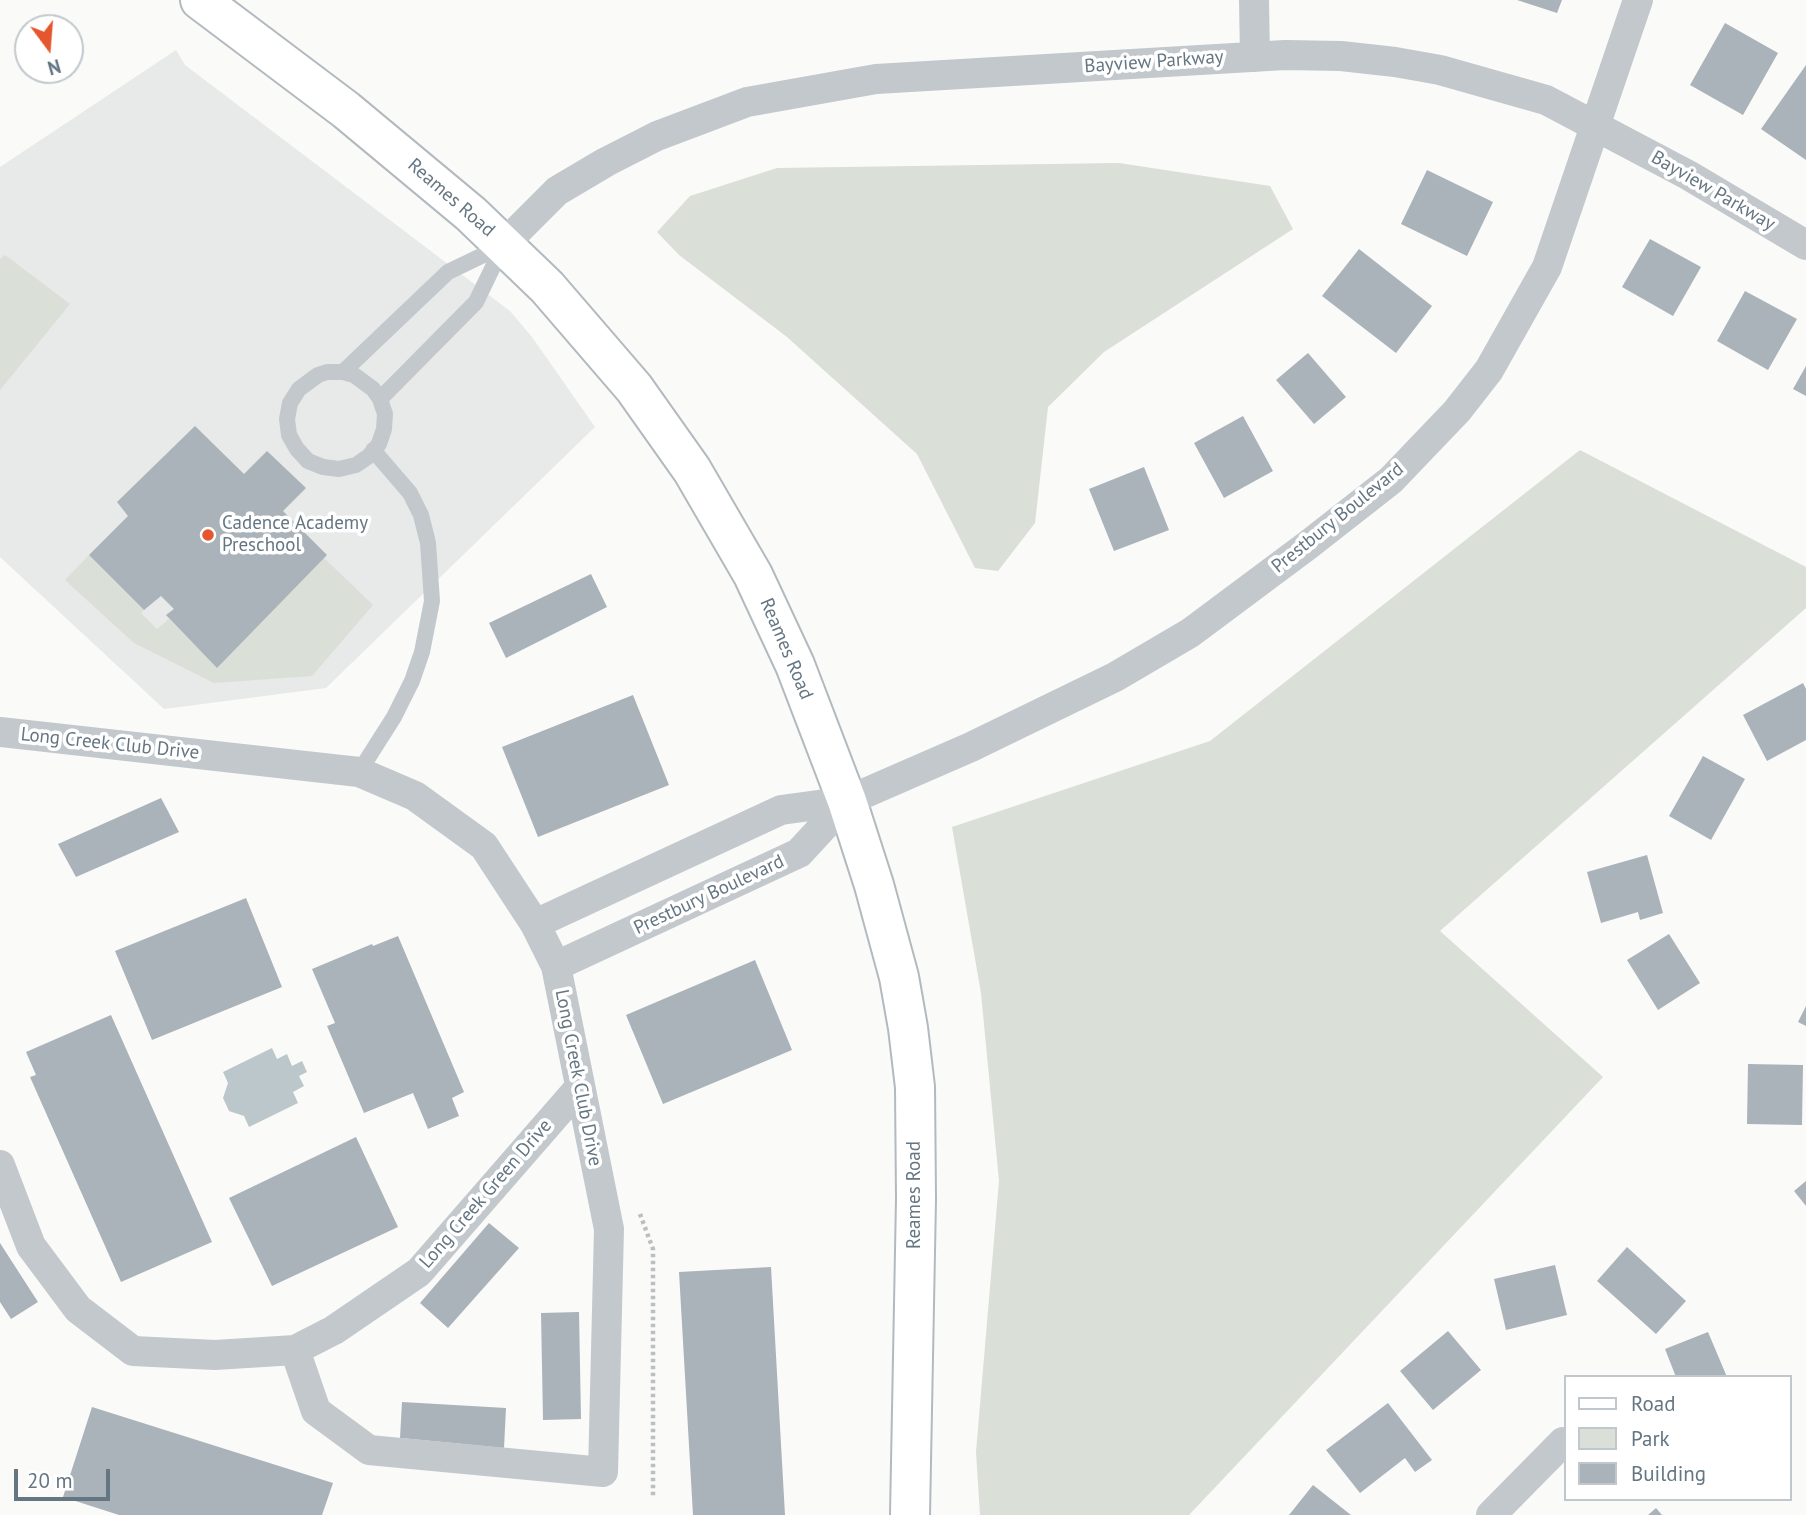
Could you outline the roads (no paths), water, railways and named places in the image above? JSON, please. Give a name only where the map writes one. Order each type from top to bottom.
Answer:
[{"type":"main road","name":"Reames Road","points":[[200,0],[346,110],[471,214],[548,287],[634,388],[692,470],[753,575],[795,665],[847,801],[899,977],[908,1028],[915,1087],[916,1199],[910,1515]]},
{"type":"street","points":[[1254,0],[1255,57]]},
{"type":"street","name":"Prestbury Boulevard","points":[[535,924],[781,810],[847,801],[971,747],[1115,677],[1179,639],[1308,545],[1391,480],[1457,411],[1489,370],[1547,267],[1638,0]]},
{"type":"street","name":"Bayview Parkway","points":[[504,244],[557,191],[606,162],[657,136],[747,102],[876,79],[1255,57],[1341,56],[1440,70],[1546,100],[1688,175],[1806,244]]},
{"type":"street","name":"Long Creek Club Drive","points":[[0,732],[359,772],[415,796],[484,846],[535,924],[555,966],[608,1229],[603,1472],[369,1450],[316,1411],[295,1350]]},
{"type":"street","name":"Prestbury Boulevard","points":[[555,966],[799,853],[847,801]]},
{"type":"street","name":"Long Creek Green Drive","points":[[0,1165],[31,1246],[78,1309],[133,1351],[215,1355],[295,1350],[334,1330],[419,1272],[580,1087]]},
{"type":"street","points":[[1491,1515],[1563,1442]]},
{"type":"lane","points":[[343,372],[448,272],[504,244]]},
{"type":"lane","points":[[380,399],[476,302],[504,244]]},
{"type":"lane","points":[[343,372],[365,381],[380,399],[385,414],[379,444],[356,465],[339,469],[308,461],[289,435],[287,419],[290,403],[299,388],[317,375],[343,372]]},
{"type":"lane","points":[[359,772],[394,717],[412,681],[422,652],[432,601],[428,543],[421,515],[410,493],[373,450]]},
{"type":"place","name":"Cadence Academy Preschool","points":[[208,535]]}]
